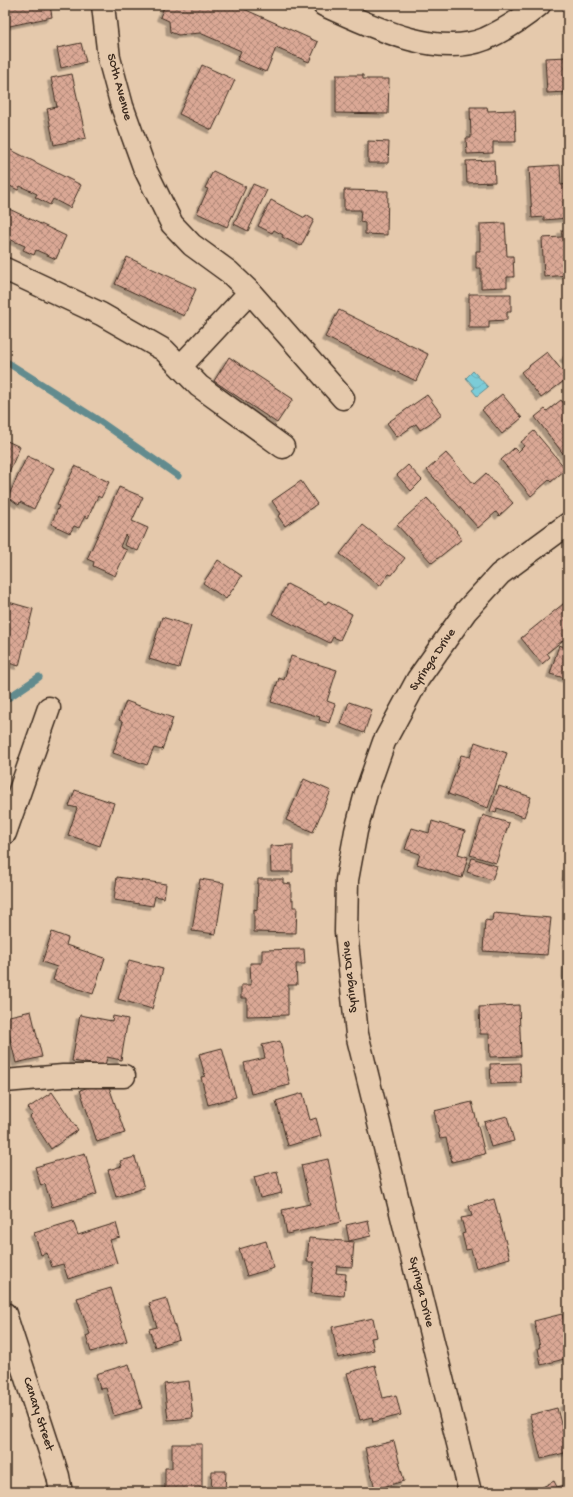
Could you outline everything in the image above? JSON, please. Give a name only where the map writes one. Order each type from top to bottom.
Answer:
[{"type":"street","name":"50th Avenue","points":[[103,5],[109,58],[122,106],[144,167],[162,206],[180,234],[192,245],[229,272],[250,292],[343,398]]},
{"type":"street","points":[[324,5],[361,22],[404,38],[429,43],[453,45],[483,39],[517,23],[539,5]]},
{"type":"street","points":[[5,269],[131,330],[164,350],[199,386],[283,447]]},
{"type":"street","points":[[181,366],[250,292]]},
{"type":"street","name":"Syringa Drive","points":[[470,1492],[357,1034],[346,932],[347,880],[356,831],[379,756],[384,742],[418,678],[466,610],[500,574],[568,524]]},
{"type":"street","points":[[5,834],[49,708]]},
{"type":"street","points":[[5,1081],[62,1076],[124,1076]]},
{"type":"street","name":"Canary Street","points":[[5,1314],[58,1476],[61,1492]]},
{"type":"water","points":[[473,371],[488,387],[477,396],[472,390],[475,388],[466,378]]},
{"type":"building","points":[[5,5],[50,5],[52,17],[5,27]]},
{"type":"building","points":[[165,5],[235,5],[318,42],[309,62],[276,48],[266,72],[237,60],[241,51],[200,33],[178,35],[170,32],[169,21],[160,17]]},
{"type":"building","points":[[81,43],[86,62],[61,68],[57,48]]},
{"type":"building","points":[[568,57],[568,92],[547,93],[545,58]]},
{"type":"building","points":[[202,65],[235,80],[212,130],[179,114]]},
{"type":"building","points":[[72,74],[86,138],[54,145],[47,109],[57,107],[51,78]]},
{"type":"building","points":[[336,75],[363,75],[363,79],[389,79],[388,114],[336,113]]},
{"type":"building","points":[[470,107],[487,107],[488,111],[515,110],[516,142],[493,142],[493,153],[467,154],[466,138],[471,138]]},
{"type":"building","points":[[368,141],[389,142],[388,163],[368,163]]},
{"type":"building","points":[[5,147],[81,185],[70,208],[53,199],[50,205],[35,197],[37,194],[20,186],[18,190],[6,184],[9,179],[5,178]]},
{"type":"building","points":[[494,160],[495,182],[467,183],[466,161]]},
{"type":"building","points":[[560,165],[561,185],[568,184],[568,218],[544,220],[544,217],[532,218],[529,167]]},
{"type":"building","points":[[213,171],[246,187],[227,227],[197,213],[208,189],[205,188]]},
{"type":"building","points":[[253,184],[267,190],[248,231],[234,224]]},
{"type":"building","points":[[344,190],[388,191],[387,235],[365,234],[365,223],[360,222],[361,210],[344,210]]},
{"type":"building","points":[[271,200],[305,218],[306,215],[314,220],[301,246],[282,237],[283,235],[274,230],[272,233],[258,226]]},
{"type":"building","points":[[5,207],[66,236],[56,259],[36,250],[34,255],[23,250],[25,246],[7,238],[5,241]]},
{"type":"building","points":[[505,223],[507,256],[513,256],[514,277],[507,277],[507,287],[481,288],[481,268],[476,268],[476,251],[480,251],[480,224]]},
{"type":"building","points":[[561,230],[568,230],[568,275],[544,277],[542,238],[562,237]]},
{"type":"building","points":[[127,257],[196,289],[184,316],[115,284]]},
{"type":"building","points":[[469,294],[511,294],[511,312],[507,312],[507,320],[489,321],[489,328],[469,328]]},
{"type":"building","points":[[339,310],[428,354],[416,381],[325,337]]},
{"type":"building","points":[[547,352],[568,378],[541,398],[521,372]]},
{"type":"building","points":[[568,354],[568,363],[563,357]]},
{"type":"building","points":[[229,357],[293,399],[277,423],[214,381]]},
{"type":"building","points":[[502,394],[522,418],[502,434],[482,410]]},
{"type":"building","points":[[427,395],[442,415],[420,430],[416,424],[397,437],[387,423]]},
{"type":"building","points":[[561,400],[568,408],[568,460],[535,417],[545,409],[547,411]]},
{"type":"building","points":[[534,431],[566,469],[551,482],[549,480],[531,496],[501,460],[514,448],[518,452],[524,446],[521,442]]},
{"type":"building","points":[[5,440],[20,447],[5,481]]},
{"type":"building","points":[[446,453],[474,484],[486,473],[513,503],[499,516],[496,512],[478,528],[427,470]]},
{"type":"building","points":[[27,456],[54,468],[34,509],[20,502],[19,505],[8,497]]},
{"type":"building","points":[[408,465],[422,480],[411,491],[397,475]]},
{"type":"building","points":[[75,466],[109,482],[101,498],[98,496],[88,518],[85,516],[79,528],[74,526],[70,533],[51,524],[59,506],[57,505]]},
{"type":"building","points":[[301,481],[317,504],[285,526],[278,516],[281,514],[272,501]]},
{"type":"building","points":[[119,487],[143,497],[132,521],[148,528],[138,551],[124,545],[127,537],[125,535],[120,547],[127,550],[115,576],[93,566],[94,562],[87,559]]},
{"type":"building","points":[[427,498],[457,531],[456,532],[462,539],[432,563],[397,525]]},
{"type":"building","points":[[363,525],[405,558],[392,575],[389,574],[380,586],[340,554]]},
{"type":"building","points":[[218,560],[242,576],[226,599],[203,583]]},
{"type":"building","points":[[287,584],[326,604],[328,601],[352,614],[340,640],[333,637],[330,643],[272,614]]},
{"type":"building","points":[[568,600],[568,638],[567,637],[547,653],[550,657],[542,664],[521,638]]},
{"type":"building","points":[[5,601],[33,609],[19,666],[5,662]]},
{"type":"building","points":[[162,617],[191,626],[179,668],[149,659]]},
{"type":"building","points":[[559,645],[568,648],[568,679],[550,674]]},
{"type":"building","points":[[291,656],[337,670],[327,701],[335,704],[329,723],[319,720],[320,717],[271,702],[279,678],[284,680]]},
{"type":"building","points":[[126,701],[173,718],[162,750],[154,748],[147,765],[113,753],[123,722],[119,720]]},
{"type":"building","points":[[349,702],[372,710],[364,733],[341,724]]},
{"type":"building","points":[[475,742],[507,753],[488,808],[448,794],[461,755],[470,757]]},
{"type":"building","points":[[304,779],[331,791],[313,832],[286,820]]},
{"type":"building","points":[[499,786],[531,797],[524,817],[497,808],[496,813],[490,811]]},
{"type":"building","points":[[75,790],[114,803],[100,846],[68,835],[77,808],[69,806]]},
{"type":"building","points":[[483,815],[509,823],[496,863],[470,855]]},
{"type":"building","points":[[432,821],[465,831],[458,854],[468,857],[462,878],[417,864],[420,854],[405,849],[412,828],[429,833]]},
{"type":"building","points":[[293,845],[293,872],[271,872],[270,846]]},
{"type":"building","points":[[472,858],[497,866],[492,880],[467,872]]},
{"type":"building","points":[[568,861],[568,883],[565,883]]},
{"type":"building","points":[[117,877],[166,884],[164,898],[155,896],[153,906],[114,900]]},
{"type":"building","points":[[200,879],[224,883],[216,934],[192,931]]},
{"type":"building","points":[[258,879],[283,879],[283,883],[291,884],[291,899],[293,899],[293,907],[297,907],[296,933],[254,932],[254,909],[257,910]]},
{"type":"building","points":[[493,913],[551,918],[547,955],[483,951],[485,920],[492,921]]},
{"type":"building","points":[[52,932],[68,938],[66,945],[105,958],[93,994],[53,980],[57,967],[42,962]]},
{"type":"building","points":[[304,949],[305,964],[296,964],[297,985],[288,985],[288,1015],[247,1016],[247,998],[241,998],[241,985],[251,985],[250,963],[262,963],[262,950]]},
{"type":"building","points":[[129,960],[163,969],[152,1009],[118,999]]},
{"type":"building","points":[[566,964],[568,964],[568,995],[565,995]]},
{"type":"building","points":[[519,1005],[521,1056],[490,1057],[489,1034],[480,1034],[479,1007]]},
{"type":"building","points":[[31,1011],[42,1057],[16,1063],[5,1017]]},
{"type":"building","points":[[80,1015],[112,1021],[113,1016],[128,1019],[121,1060],[107,1057],[105,1066],[72,1061]]},
{"type":"building","points":[[280,1041],[290,1085],[251,1094],[244,1063],[265,1058],[262,1045]]},
{"type":"building","points":[[222,1048],[236,1097],[208,1105],[201,1077],[205,1076],[199,1054]]},
{"type":"building","points":[[520,1063],[521,1083],[491,1084],[490,1064]]},
{"type":"building","points":[[107,1081],[125,1133],[97,1142],[80,1090]]},
{"type":"building","points":[[52,1092],[78,1130],[51,1149],[30,1117],[33,1114],[28,1108]]},
{"type":"building","points":[[303,1093],[310,1120],[316,1118],[321,1136],[288,1146],[276,1101]]},
{"type":"building","points":[[472,1102],[485,1154],[452,1162],[446,1138],[440,1139],[434,1111]]},
{"type":"building","points":[[507,1116],[514,1141],[491,1147],[484,1122]]},
{"type":"building","points":[[85,1153],[97,1194],[52,1207],[45,1184],[41,1186],[35,1167]]},
{"type":"building","points":[[135,1157],[144,1188],[116,1197],[108,1170],[122,1166],[120,1161]]},
{"type":"building","points":[[328,1159],[341,1222],[287,1234],[282,1210],[310,1204],[301,1165]]},
{"type":"building","points":[[277,1171],[282,1193],[260,1198],[254,1177]]},
{"type":"building","points":[[494,1199],[510,1258],[476,1268],[471,1249],[466,1250],[462,1234],[465,1233],[461,1218],[472,1216],[469,1206]]},
{"type":"building","points":[[368,1220],[371,1236],[349,1241],[346,1225]]},
{"type":"building","points":[[73,1221],[78,1235],[116,1223],[120,1237],[110,1240],[117,1263],[68,1279],[63,1264],[52,1267],[47,1253],[41,1255],[34,1233]]},
{"type":"building","points":[[309,1238],[354,1242],[352,1267],[337,1266],[336,1273],[346,1274],[344,1296],[311,1293],[314,1262],[307,1262]]},
{"type":"building","points":[[266,1241],[274,1268],[247,1276],[239,1249]]},
{"type":"building","points":[[111,1288],[127,1341],[91,1352],[86,1336],[90,1334],[77,1298]]},
{"type":"building","points":[[166,1298],[179,1339],[155,1347],[149,1329],[157,1327],[149,1303]]},
{"type":"building","points":[[562,1314],[564,1322],[568,1321],[568,1358],[541,1365],[538,1348],[540,1347],[534,1321]]},
{"type":"building","points":[[373,1318],[377,1337],[371,1338],[374,1350],[338,1358],[332,1327]]},
{"type":"building","points":[[129,1364],[142,1408],[114,1416],[106,1388],[100,1389],[96,1374]]},
{"type":"building","points":[[375,1365],[383,1398],[396,1395],[401,1415],[373,1422],[372,1417],[360,1420],[347,1373]]},
{"type":"building","points":[[189,1381],[193,1418],[168,1420],[164,1384]]},
{"type":"building","points":[[568,1402],[568,1419],[563,1404]]},
{"type":"building","points":[[557,1408],[568,1452],[541,1459],[530,1415]]},
{"type":"building","points":[[394,1441],[404,1481],[375,1489],[365,1448]]},
{"type":"building","points":[[172,1444],[202,1444],[202,1492],[165,1492],[165,1468],[172,1468]]},
{"type":"building","points":[[212,1471],[226,1471],[225,1492],[211,1492]]},
{"type":"building","points":[[554,1481],[557,1487],[568,1484],[568,1492],[533,1492]]},
{"type":"waterway","points":[[5,361],[98,420],[178,476]]},
{"type":"waterway","points":[[5,700],[39,677]]}]
